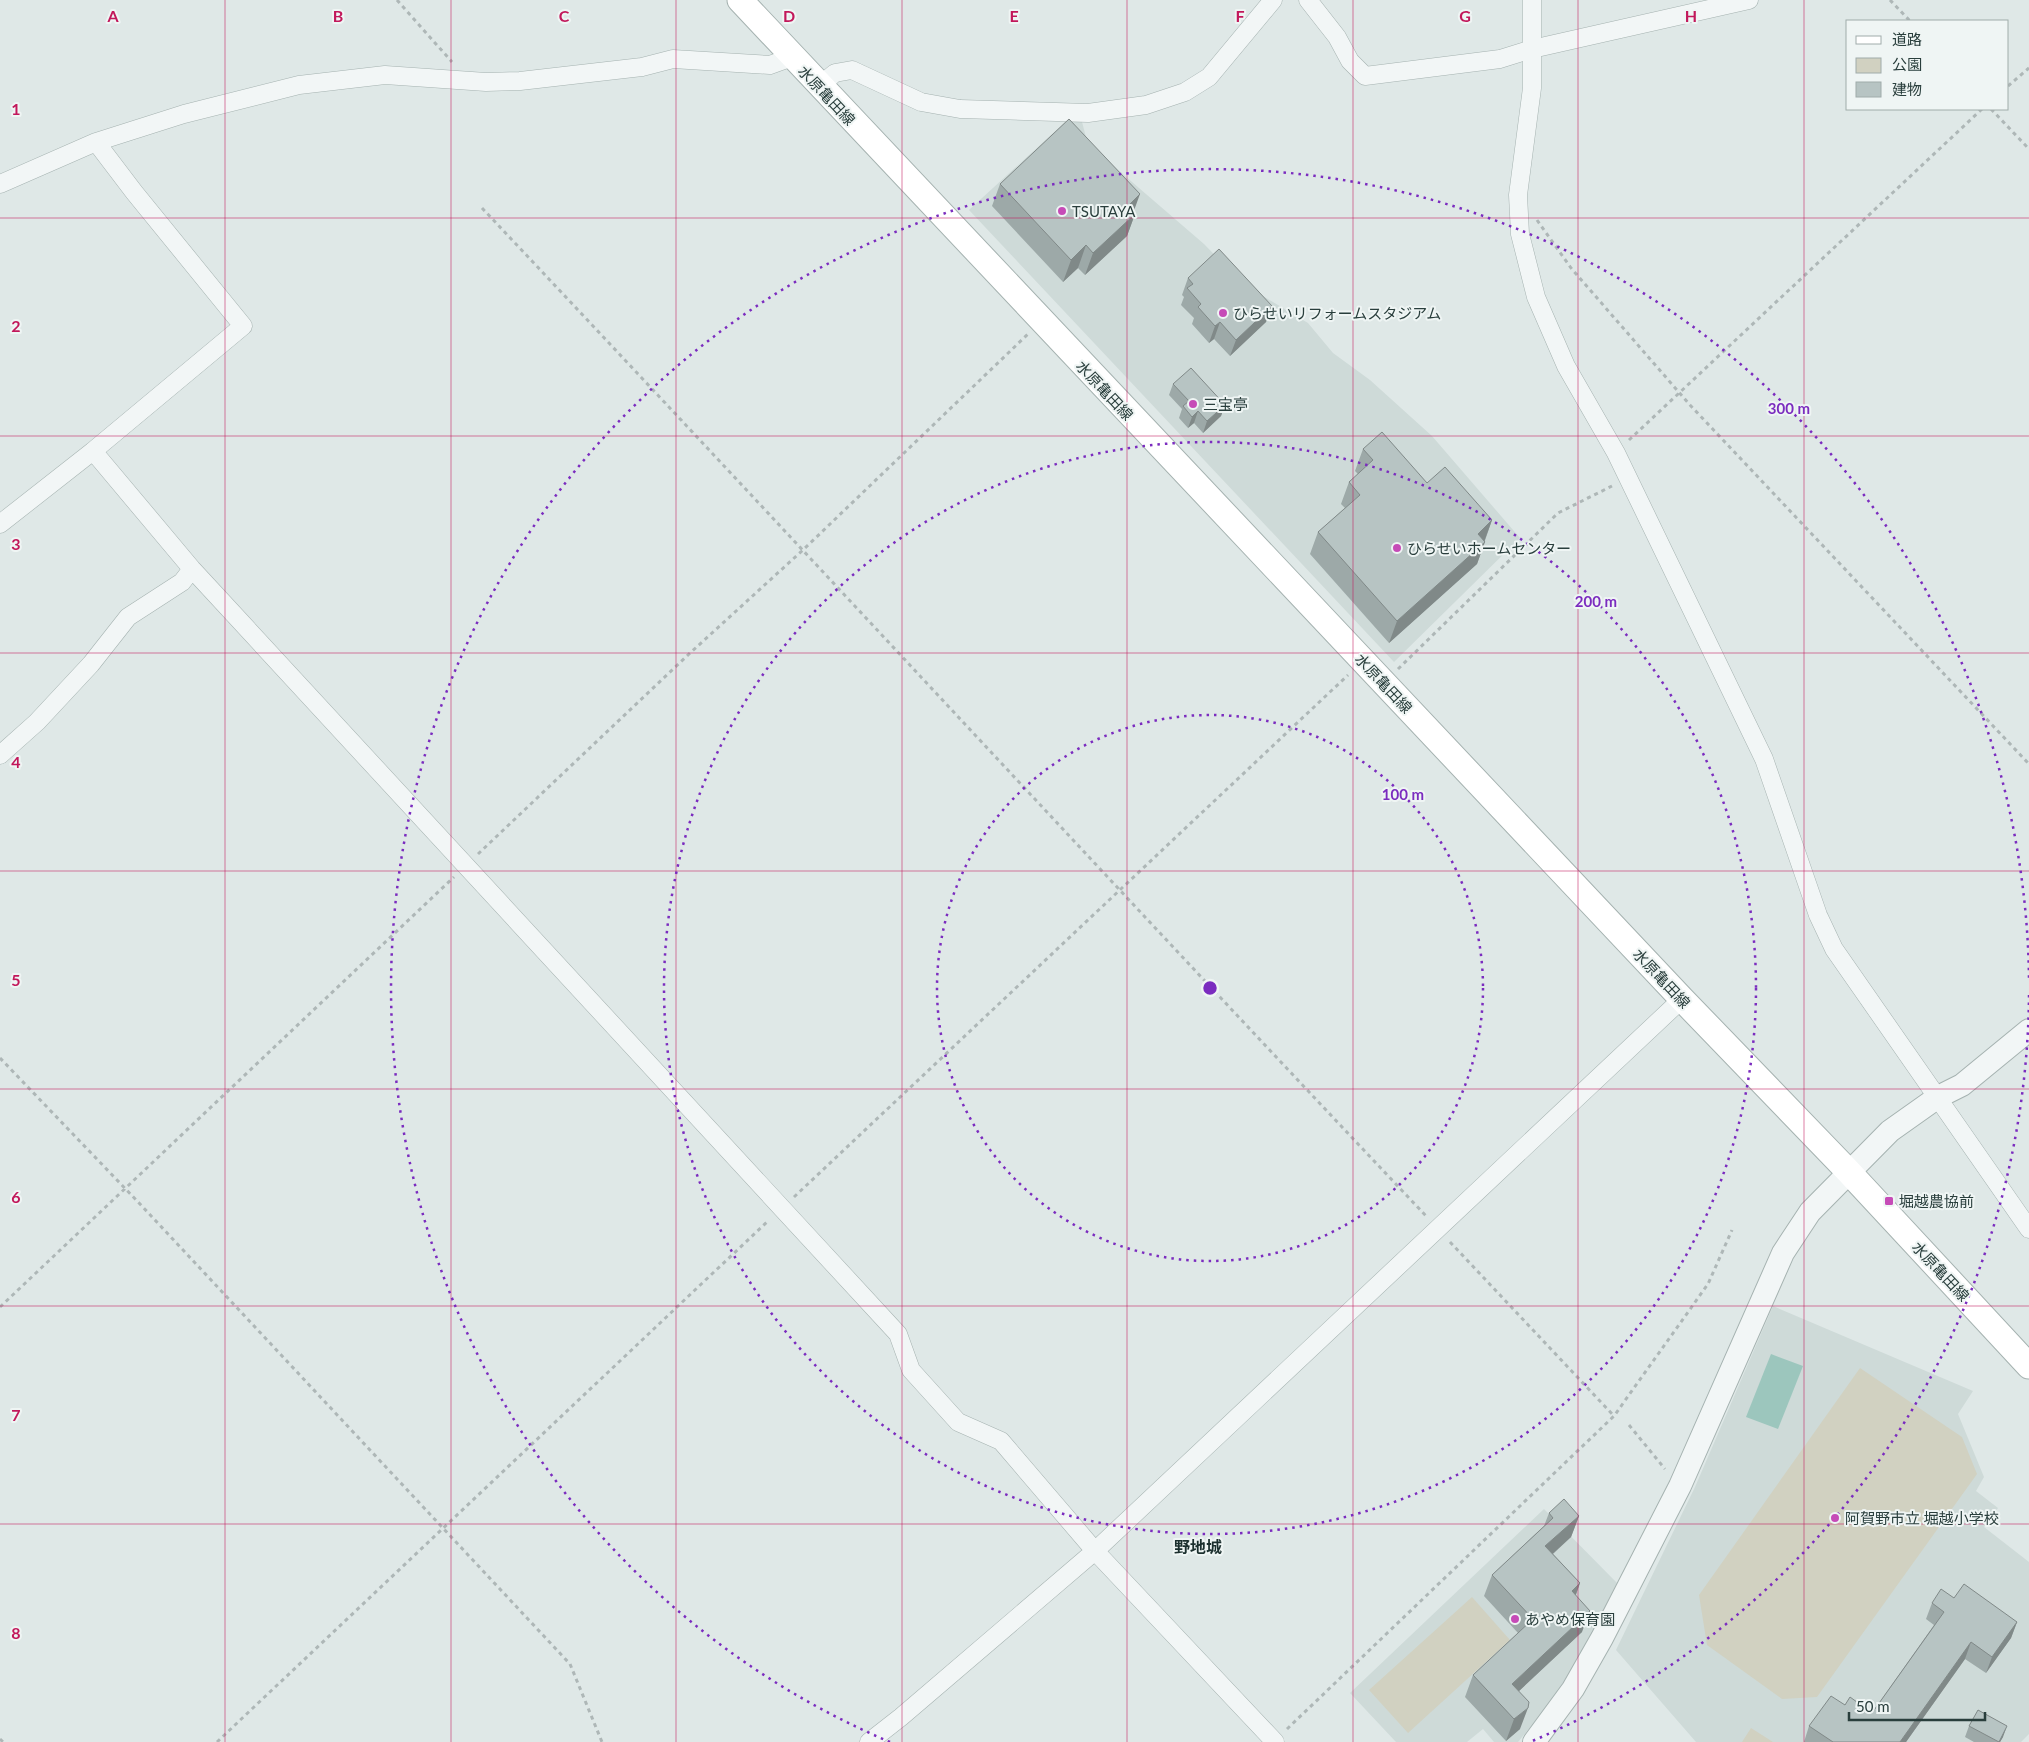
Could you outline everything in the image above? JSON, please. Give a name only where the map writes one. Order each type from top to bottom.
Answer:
[{"type":"main road","name":"水原亀田線","points":[[740,0],[1041,322],[1682,999],[1848,1171],[2029,1366]]},
{"type":"street","points":[[819,86],[835,73],[852,70],[921,102],[960,109],[1088,113],[1146,105],[1184,92],[1209,77],[1273,0]]},
{"type":"street","points":[[1308,0],[1337,36],[1350,61],[1365,76],[1500,59],[1532,49],[1749,0]]},
{"type":"street","points":[[1532,0],[1532,88],[1518,195],[1520,234],[1536,297],[1566,366],[1616,453],[1764,759],[1818,915],[1834,949],[2029,1230]]},
{"type":"street","points":[[0,184],[96,142],[184,114],[299,85],[385,75],[486,82],[559,78],[642,67],[673,59],[770,65],[792,57]]},
{"type":"street","points":[[0,524],[93,452],[243,326],[134,192],[96,142]]},
{"type":"street","points":[[93,452],[192,569],[898,1334],[911,1370],[958,1422],[1002,1441],[1095,1551],[1274,1742]]},
{"type":"street","points":[[0,755],[37,722],[91,664],[128,617],[182,582],[192,569]]},
{"type":"street","points":[[869,1742],[901,1717],[1095,1551],[1682,999]]},
{"type":"street","points":[[1534,1742],[1578,1681],[1680,1486],[1783,1253],[1810,1212],[1848,1171],[1890,1131],[1938,1097],[1962,1086],[2029,1030]]},
{"type":"path","points":[[397,0],[452,60],[452,80]]},
{"type":"path","points":[[1890,0],[1909,20]]},
{"type":"path","points":[[2009,85],[2029,68]]},
{"type":"path","points":[[1616,453],[1981,110]]},
{"type":"path","points":[[1992,110],[2029,149]]},
{"type":"path","points":[[1518,195],[1572,268],[1680,394],[2029,764]]},
{"type":"path","points":[[482,208],[804,549],[1118,891],[1614,1416]]},
{"type":"path","points":[[0,1308],[689,654],[804,549],[1041,322]]},
{"type":"path","points":[[1384,683],[1558,513],[1628,478]]},
{"type":"path","points":[[217,1742],[1363,661]]},
{"type":"path","points":[[0,1058],[126,1189],[570,1664],[602,1742]]},
{"type":"path","points":[[1274,1742],[1614,1416],[1708,1284],[1732,1230]]},
{"type":"path","points":[[1629,1425],[1680,1486]]},
{"type":"path","points":[[0,1739],[3,1742]]},
{"type":"shaded area","points":[[1065,122],[1082,122],[1086,137],[1103,157],[1204,244],[1243,284],[1308,323],[1333,353],[1370,380],[1432,436],[1520,538],[1394,662],[969,210]]},
{"type":"shaded area","name":"阿賀野市立 堀越小学校","points":[[1773,1306],[1973,1391],[1958,1414],[1984,1477],[1976,1491],[1998,1508],[1984,1527],[2029,1562],[2029,1734],[2021,1742],[1696,1742],[1616,1650],[1695,1487]]},
{"type":"shaded area","points":[[1771,1354],[1803,1366],[1778,1429],[1746,1417]]},
{"type":"shaded area","name":"あやめ保育園","points":[[1544,1509],[1619,1585],[1585,1654],[1551,1702],[1518,1742],[1494,1742],[1483,1729],[1467,1742],[1396,1742],[1350,1693]]},
{"type":"green space","points":[[1860,1368],[1962,1437],[1977,1474],[1817,1697],[1782,1699],[1707,1645],[1699,1595]]},
{"type":"green space","points":[[1472,1597],[1510,1640],[1408,1733],[1369,1690]]},
{"type":"green space","points":[[1751,1728],[1773,1742],[1742,1742]]},
{"type":"building","name":"TSUTAYA","points":[[1069,119],[1140,194],[1128,206],[1135,214],[1093,253],[1086,245],[1071,260],[1000,184]]},
{"type":"building","name":"ひらせいリフォームスタジアム","points":[[1219,249],[1272,306],[1236,340],[1220,322],[1215,326],[1198,307],[1201,304],[1187,288],[1193,284],[1188,278]]},
{"type":"building","points":[[1191,368],[1225,405],[1207,421],[1198,411],[1192,417],[1183,406],[1189,401],[1173,384]]},
{"type":"building","name":"ひらせいホームセンター","points":[[1382,432],[1427,483],[1445,467],[1492,520],[1478,534],[1485,542],[1397,621],[1318,532],[1360,495],[1349,482],[1373,460],[1363,449]]},
{"type":"building","points":[[1564,1499],[1579,1516],[1545,1546],[1580,1583],[1572,1591],[1590,1611],[1512,1684],[1529,1702],[1528,1708],[1514,1719],[1473,1675],[1533,1619],[1492,1575],[1553,1518],[1549,1513]]},
{"type":"building","points":[[1964,1584],[2017,1622],[1992,1657],[1971,1642],[1900,1742],[1833,1742],[1809,1726],[1831,1696],[1845,1705],[1850,1697],[1872,1713],[1944,1612],[1932,1603],[1941,1589],[1954,1598]]},
{"type":"building","points":[[1978,1710],[2007,1726],[1999,1742],[1969,1726]]},
{"type":"place","name":"TSUTAYA","points":[[1062,211]]},
{"type":"place","name":"ひらせいリフォームスタジアム","points":[[1223,313]]},
{"type":"place","name":"三宝亭","points":[[1193,404]]},
{"type":"place","name":"ひらせいホームセンター","points":[[1397,548]]},
{"type":"place","name":"堀越農協前","points":[[1889,1201]]},
{"type":"place","name":"阿賀野市立 堀越小学校","points":[[1835,1518]]},
{"type":"place","name":"あやめ保育園","points":[[1515,1619]]},
{"type":"district","name":"野地城","points":[[1198,1546]]}]
